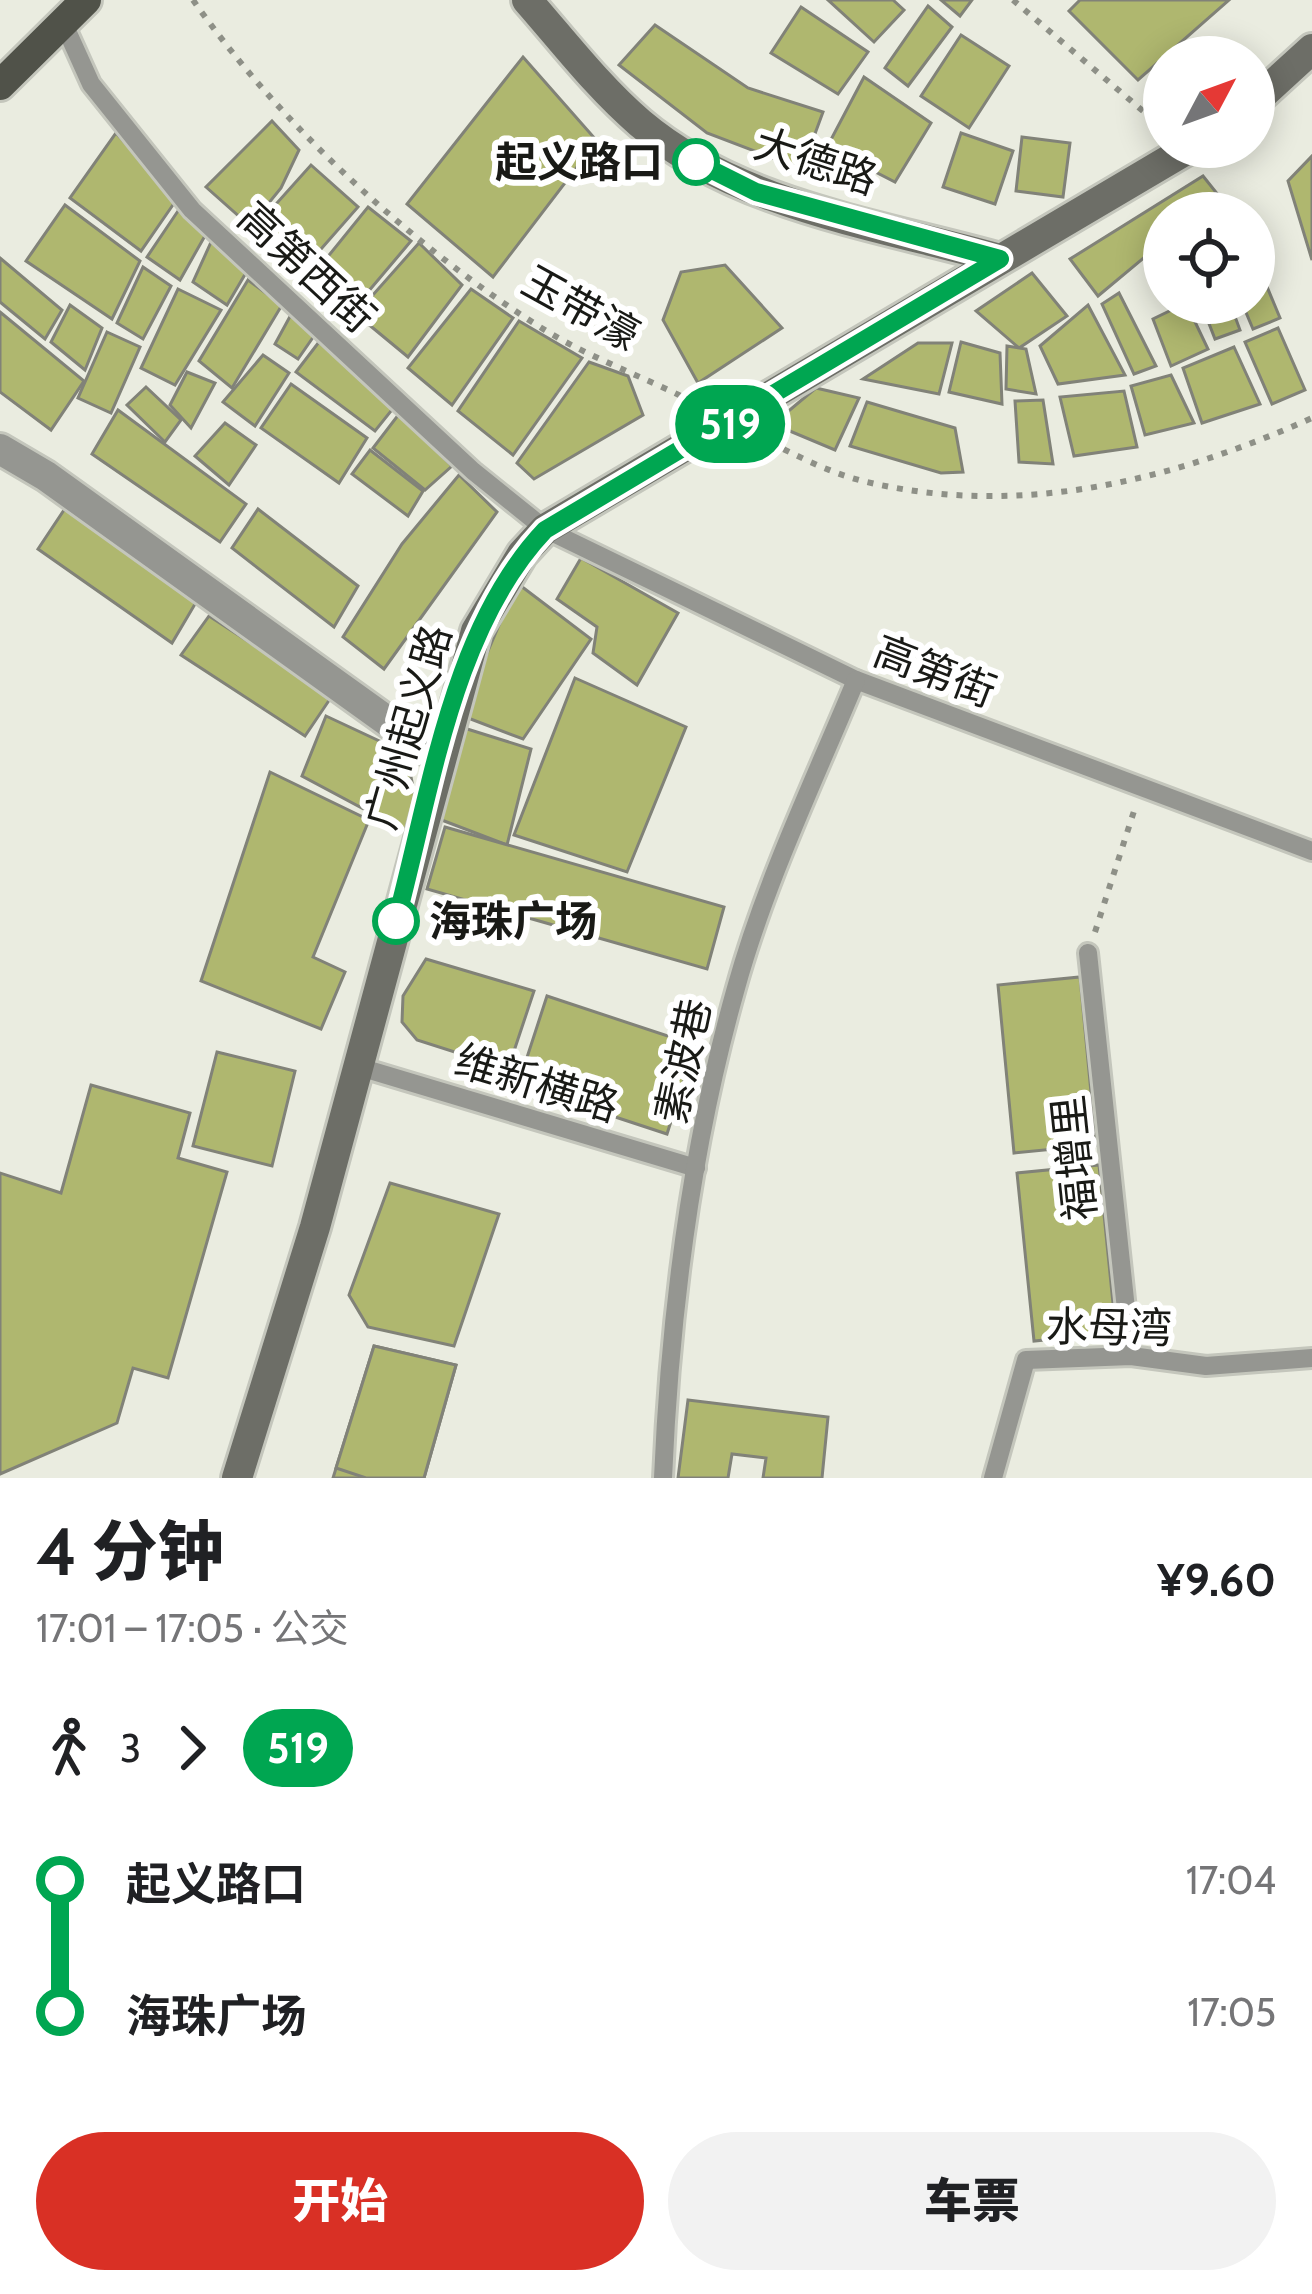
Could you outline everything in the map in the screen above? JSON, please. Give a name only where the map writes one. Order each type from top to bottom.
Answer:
[{"type":"main road","points":[[0,85],[86,0]]},
{"type":"main road","name":"大德路","points":[[527,0],[640,123],[696,162],[756,192],[1000,259]]},
{"type":"main road","points":[[1299,69],[1312,49]]},
{"type":"main road","name":"广州起义路","points":[[237,1478],[315,1227],[476,631],[504,580],[545,530],[1155,168]]},
{"type":"street","points":[[0,449],[76,497],[440,759]]},
{"type":"lane","name":"高第西街","points":[[63,22],[92,84],[192,210],[473,471],[545,530]]},
{"type":"lane","name":"高第街","points":[[545,530],[856,680],[1312,851]]},
{"type":"lane","name":"素波巷","points":[[663,1478],[668,1373],[696,1168],[736,987],[856,680]]},
{"type":"lane","name":"福增里","points":[[1088,953],[1132,1356]]},
{"type":"lane","name":"维新横路","points":[[356,1066],[696,1168]]},
{"type":"lane","name":"水母湾","points":[[993,1478],[1026,1360],[1132,1356],[1206,1366],[1312,1358]]},
{"type":"path","name":"玉带濠","points":[[193,0],[262,88],[467,277],[552,334],[731,423],[866,482],[979,498],[1060,495],[1230,453],[1312,418]]},
{"type":"path","points":[[1012,0],[1143,111]]},
{"type":"path","points":[[1088,953],[1141,788]]},
{"type":"building","points":[[828,0],[893,0],[904,10],[874,42]]},
{"type":"building","points":[[941,0],[972,0],[960,16]]},
{"type":"building","points":[[1080,0],[1229,0],[1188,36],[1143,36],[1143,76],[1138,80],[1069,11]]},
{"type":"building","points":[[928,6],[952,27],[908,86],[885,68]]},
{"type":"building","points":[[801,7],[868,52],[838,94],[771,53]]},
{"type":"building","points":[[655,25],[748,88],[823,112],[802,169],[707,133],[619,65]]},
{"type":"building","points":[[961,35],[1009,66],[969,128],[921,96]]},
{"type":"building","points":[[523,57],[597,141],[493,277],[407,204]]},
{"type":"building","points":[[864,77],[931,123],[895,182],[827,147]]},
{"type":"building","points":[[272,121],[299,150],[281,188],[250,226],[206,187]]},
{"type":"building","points":[[116,133],[177,199],[141,251],[70,198]]},
{"type":"building","points":[[961,133],[1013,151],[995,204],[943,187]]},
{"type":"building","points":[[1022,137],[1070,143],[1063,197],[1016,191]]},
{"type":"building","points":[[1312,156],[1312,260],[1288,181]]},
{"type":"building","points":[[311,165],[358,207],[307,265],[259,223]]},
{"type":"building","points":[[1203,176],[1216,192],[1177,192]]},
{"type":"building","points":[[65,205],[140,261],[112,319],[26,261]]},
{"type":"building","points":[[368,207],[411,241],[351,312],[313,275]]},
{"type":"building","points":[[180,208],[206,234],[180,280],[147,257]]},
{"type":"building","points":[[1143,213],[1143,258],[1098,296],[1070,259]]},
{"type":"building","points":[[212,240],[247,271],[227,305],[193,282]]},
{"type":"building","points":[[419,243],[462,285],[408,357],[356,314]]},
{"type":"building","points":[[0,258],[62,310],[45,339],[0,302]]},
{"type":"building","points":[[725,265],[782,328],[698,383],[663,320],[681,272]]},
{"type":"building","points":[[143,267],[171,286],[143,339],[117,323]]},
{"type":"building","points":[[1032,273],[1067,316],[1019,348],[976,311]]},
{"type":"building","points":[[248,280],[282,305],[232,388],[199,361]]},
{"type":"building","points":[[178,289],[221,310],[175,385],[141,368]]},
{"type":"building","points":[[471,289],[513,318],[452,405],[408,368]]},
{"type":"building","points":[[1119,293],[1156,366],[1134,374],[1102,304]]},
{"type":"building","points":[[70,305],[102,328],[85,370],[51,342]]},
{"type":"building","points":[[1088,305],[1125,375],[1058,384],[1040,346]]},
{"type":"building","points":[[293,311],[316,333],[298,359],[275,344]]},
{"type":"building","points":[[0,312],[84,381],[51,430],[0,392]]},
{"type":"building","points":[[519,321],[582,358],[513,455],[458,411]]},
{"type":"building","points":[[1155,324],[1196,324],[1208,349],[1171,366]]},
{"type":"building","points":[[1209,324],[1238,324],[1240,330],[1215,339]]},
{"type":"building","points":[[1278,328],[1305,390],[1272,404],[1245,342]]},
{"type":"building","points":[[107,332],[140,347],[111,413],[78,398]]},
{"type":"building","points":[[319,342],[395,406],[375,431],[296,372]]},
{"type":"building","points":[[961,342],[1000,353],[1002,404],[949,392]]},
{"type":"building","points":[[918,343],[952,343],[939,394],[863,379]]},
{"type":"building","points":[[1007,346],[1026,349],[1036,394],[1006,389]]},
{"type":"building","points":[[1234,347],[1260,404],[1202,423],[1183,368]]},
{"type":"building","points":[[263,355],[289,373],[255,426],[223,402]]},
{"type":"building","points":[[589,362],[628,376],[643,415],[534,479],[517,463]]},
{"type":"building","points":[[187,372],[215,383],[191,428],[170,405]]},
{"type":"building","points":[[1171,375],[1194,423],[1145,435],[1131,386]]},
{"type":"building","points":[[291,384],[367,438],[339,483],[261,428]]},
{"type":"building","points":[[146,387],[181,420],[165,442],[127,405]]},
{"type":"building","points":[[816,388],[859,398],[835,450],[773,424]]},
{"type":"building","points":[[1124,391],[1137,447],[1074,456],[1060,397]]},
{"type":"building","points":[[1043,400],[1053,464],[1019,462],[1015,401]]},
{"type":"building","points":[[867,402],[955,428],[963,472],[941,473],[850,446]]},
{"type":"building","points":[[118,410],[246,504],[220,542],[92,454]]},
{"type":"building","points":[[399,414],[452,466],[425,490],[373,448]]},
{"type":"building","points":[[225,423],[256,445],[229,485],[195,456]]},
{"type":"building","points":[[370,450],[423,491],[408,516],[352,474]]},
{"type":"building","points":[[459,475],[497,512],[384,669],[343,637],[402,544]]},
{"type":"building","points":[[68,504],[198,599],[172,643],[38,549]]},
{"type":"building","points":[[258,509],[358,586],[334,627],[232,548]]},
{"type":"building","points":[[581,558],[678,613],[637,685],[593,653],[597,627],[557,599]]},
{"type":"building","points":[[517,583],[591,639],[523,739],[468,718],[473,686]]},
{"type":"building","points":[[209,616],[332,696],[305,736],[181,655]]},
{"type":"building","points":[[575,678],[686,727],[627,872],[514,835]]},
{"type":"building","points":[[326,716],[390,746],[409,767],[415,797],[405,831],[302,776]]},
{"type":"building","points":[[464,728],[531,749],[507,845],[439,819]]},
{"type":"building","points":[[270,772],[369,820],[313,957],[345,972],[321,1029],[201,981]]},
{"type":"building","points":[[445,827],[724,907],[707,969],[427,889]]},
{"type":"building","points":[[426,959],[534,991],[508,1069],[417,1040],[402,1022],[403,996]]},
{"type":"building","points":[[1080,977],[1096,1145],[1014,1153],[998,985]]},
{"type":"building","points":[[547,996],[695,1045],[667,1134],[518,1085]]},
{"type":"building","points":[[217,1052],[295,1071],[272,1166],[193,1146]]},
{"type":"building","points":[[91,1085],[190,1113],[178,1158],[227,1172],[168,1378],[133,1368],[117,1423],[0,1474],[0,1173],[61,1193]]},
{"type":"building","points":[[1099,1165],[1116,1333],[1034,1341],[1017,1173]]},
{"type":"building","points":[[390,1183],[499,1214],[454,1346],[368,1327],[349,1295]]},
{"type":"building","points":[[374,1346],[456,1365],[424,1478],[333,1478]]},
{"type":"building","points":[[374,1346],[456,1365],[424,1478],[366,1478],[336,1468]]},
{"type":"building","points":[[688,1400],[828,1417],[822,1478],[763,1478],[766,1458],[732,1454],[728,1478],[678,1478]]},
{"type":"bus line","name":"519","points":[[396,921],[476,631],[522,554],[545,530],[1000,259],[756,192],[696,162]]},
{"type":"place","name":"起义路口","points":[[696,162]]},
{"type":"place","name":"海珠广场","points":[[396,921]]}]
